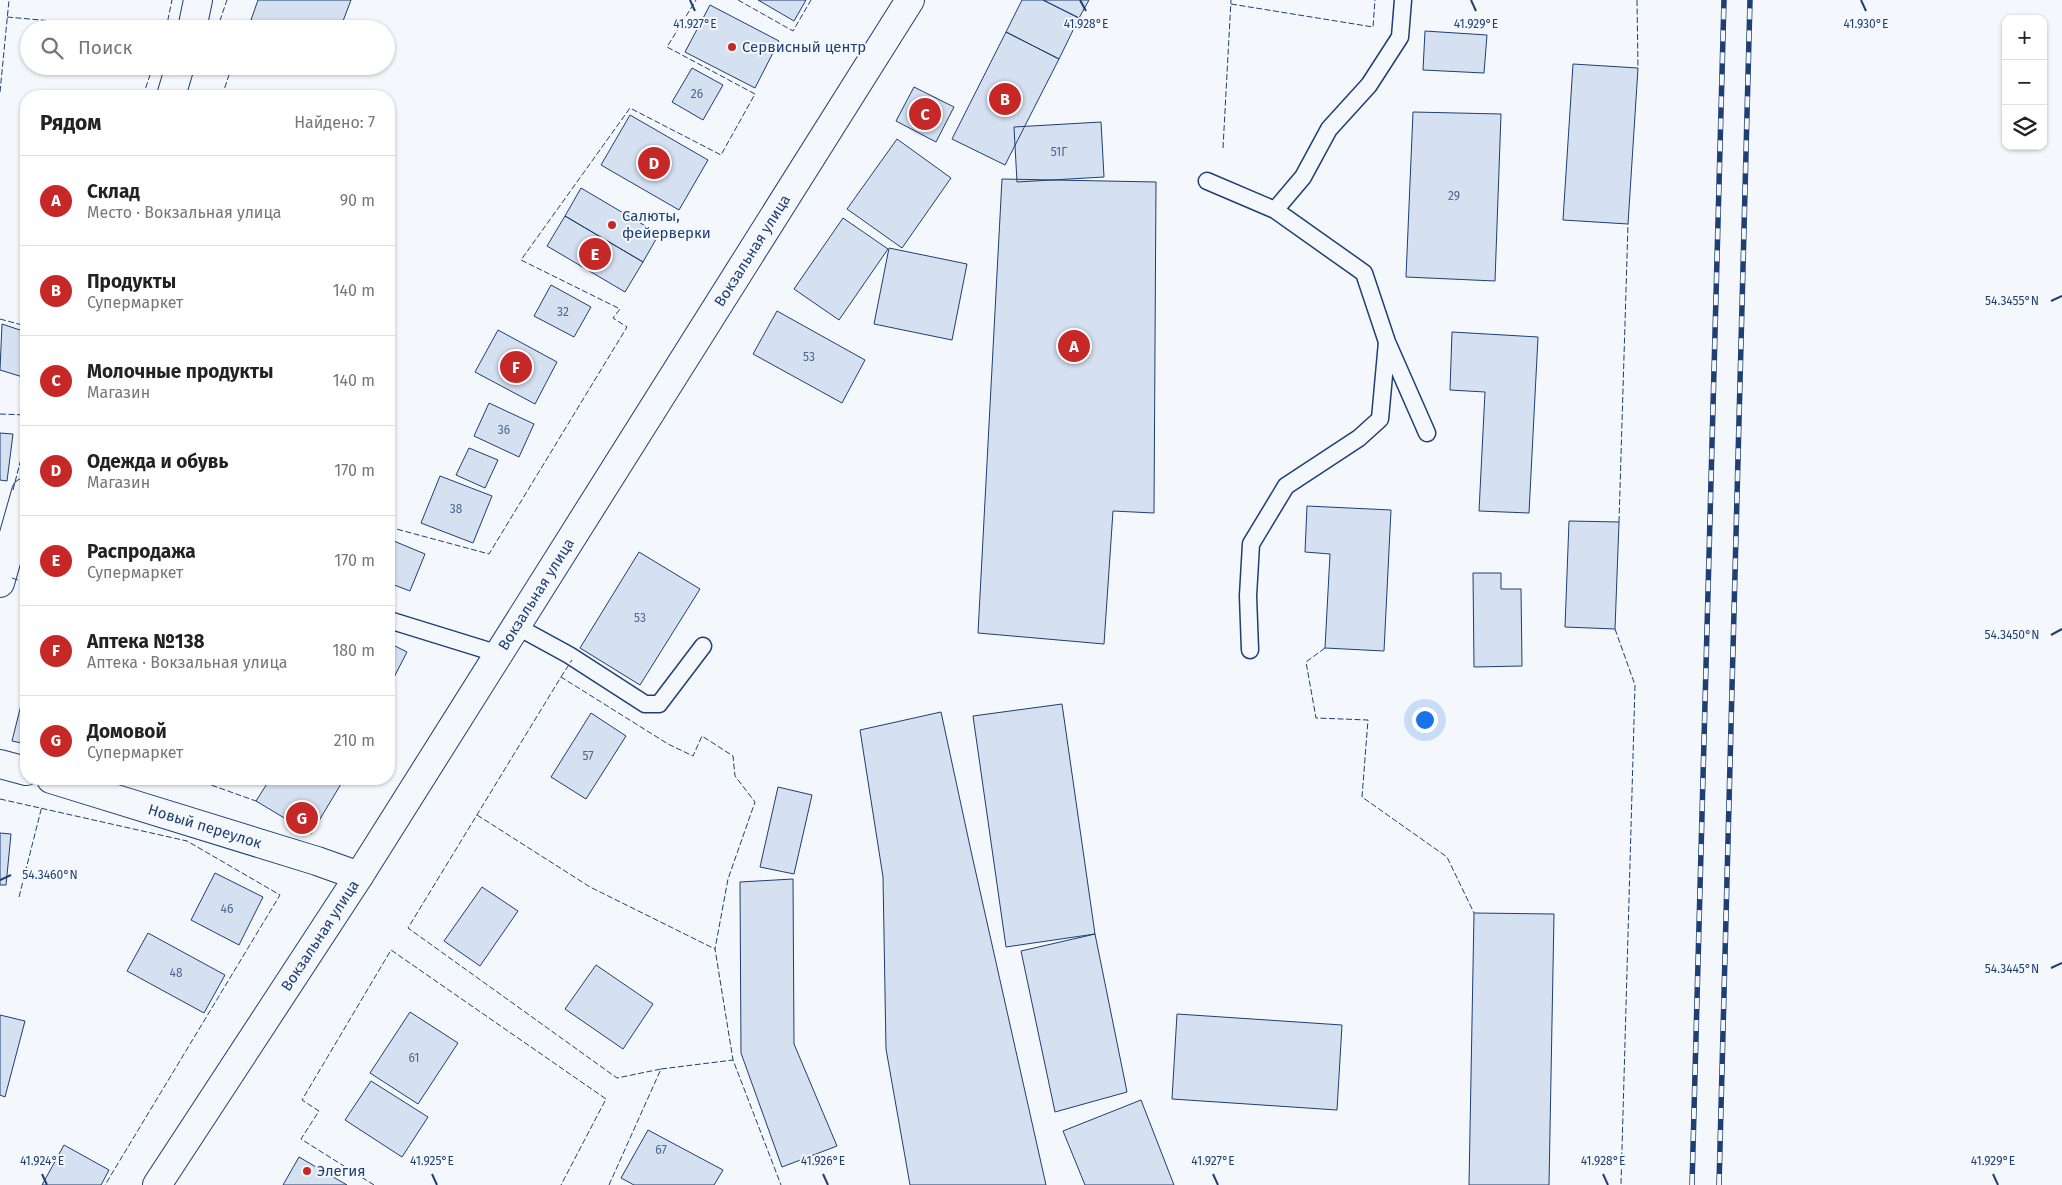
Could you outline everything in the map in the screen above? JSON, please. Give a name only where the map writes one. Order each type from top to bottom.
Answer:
[{"type":"main road","points":[[194,20],[198,0]]},
{"type":"main road","name":"Вокзальная улица","points":[[157,1185],[359,876],[910,0]]},
{"type":"main road","points":[[173,90],[177,75]]},
{"type":"main road","points":[[0,583],[20,513]]},
{"type":"main road","points":[[0,764],[20,769]]},
{"type":"main road","name":"Новый переулок","points":[[70,785],[317,861],[359,876]]},
{"type":"lane","points":[[1276,210],[1303,177],[1329,129],[1369,85],[1400,37],[1404,0]]},
{"type":"lane","points":[[1207,181],[1276,210],[1364,273],[1387,342],[1427,433]]},
{"type":"lane","points":[[1250,650],[1248,596],[1251,544],[1286,486],[1359,438],[1380,419],[1387,342]]},
{"type":"lane","points":[[395,622],[498,654]]},
{"type":"lane","points":[[516,626],[569,655],[645,704],[659,704],[703,646]]},
{"type":"building","points":[[258,0],[351,0],[343,20],[251,20]]},
{"type":"building","points":[[758,0],[806,0],[794,21]]},
{"type":"building","points":[[1022,0],[1043,0],[1079,18],[1059,59],[1006,32]]},
{"type":"building","points":[[1043,0],[1089,0],[1079,18]]},
{"type":"building","name":"Сервисный центр","points":[[710,5],[779,41],[755,88],[685,52]]},
{"type":"building","points":[[1425,31],[1487,35],[1484,73],[1423,70]]},
{"type":"building","points":[[1006,32],[1059,59],[1005,165],[952,139]]},
{"type":"building","points":[[1573,64],[1638,68],[1628,224],[1563,220]]},
{"type":"building","points":[[692,68],[723,85],[703,120],[672,102]]},
{"type":"building","points":[[914,87],[954,107],[936,142],[896,121]]},
{"type":"building","points":[[1413,112],[1501,114],[1495,281],[1406,277]]},
{"type":"building","points":[[630,115],[708,160],[679,210],[601,165]]},
{"type":"building","points":[[1101,122],[1104,177],[1017,182],[1014,127]]},
{"type":"building","points":[[897,139],[951,178],[902,248],[847,209]]},
{"type":"building","points":[[1002,179],[1156,182],[1154,513],[1113,511],[1104,644],[978,633]]},
{"type":"building","name":"Салюты, фейерверки","points":[[581,188],[659,234],[643,262],[565,216]]},
{"type":"building","points":[[565,216],[643,262],[625,292],[547,246]]},
{"type":"building","points":[[843,218],[888,249],[839,320],[794,289]]},
{"type":"building","points":[[889,248],[967,264],[952,340],[874,324]]},
{"type":"building","points":[[551,285],[591,307],[574,337],[534,316]]},
{"type":"building","points":[[777,311],[865,360],[842,403],[753,354]]},
{"type":"building","points":[[2,324],[20,330],[20,376],[0,370]]},
{"type":"building","points":[[498,330],[557,362],[535,404],[475,372]]},
{"type":"building","points":[[1452,332],[1538,337],[1529,513],[1479,511],[1485,392],[1450,390]]},
{"type":"building","points":[[489,403],[534,424],[519,457],[474,436]]},
{"type":"building","points":[[0,433],[13,434],[7,481],[0,480]]},
{"type":"building","points":[[469,448],[498,460],[485,488],[456,475]]},
{"type":"building","points":[[440,476],[492,496],[473,543],[421,523]]},
{"type":"building","points":[[1307,506],[1391,510],[1384,651],[1325,648],[1330,554],[1305,552]]},
{"type":"building","points":[[1569,521],[1619,522],[1615,629],[1565,627]]},
{"type":"building","points":[[395,542],[425,554],[410,591],[395,585]]},
{"type":"building","points":[[639,552],[700,589],[640,685],[580,648]]},
{"type":"building","points":[[1473,573],[1501,573],[1501,589],[1521,589],[1522,666],[1474,667]]},
{"type":"building","points":[[395,646],[407,652],[395,675]]},
{"type":"building","points":[[1062,704],[1095,934],[1006,947],[973,716]]},
{"type":"building","points":[[20,709],[20,743],[12,741]]},
{"type":"building","points":[[941,712],[1046,1185],[910,1185],[886,1049],[883,877],[860,730]]},
{"type":"building","points":[[591,713],[626,736],[586,799],[551,777]]},
{"type":"building","points":[[266,785],[340,785],[311,834],[256,801]]},
{"type":"building","points":[[778,787],[812,795],[794,874],[760,867]]},
{"type":"building","points":[[0,833],[11,834],[6,885],[0,885]]},
{"type":"building","points":[[215,873],[263,897],[239,945],[191,920]]},
{"type":"building","points":[[793,879],[794,1044],[837,1146],[782,1167],[741,1053],[740,882]]},
{"type":"building","points":[[482,887],[518,911],[480,966],[444,941]]},
{"type":"building","points":[[1474,913],[1554,914],[1549,1185],[1469,1185]]},
{"type":"building","points":[[148,933],[225,975],[204,1013],[127,971]]},
{"type":"building","points":[[1095,934],[1127,1092],[1055,1112],[1021,951]]},
{"type":"building","points":[[596,965],[653,1004],[623,1049],[565,1009]]},
{"type":"building","points":[[410,1012],[458,1043],[418,1104],[370,1073]]},
{"type":"building","points":[[1177,1014],[1342,1025],[1337,1110],[1172,1099]]},
{"type":"building","points":[[0,1015],[25,1021],[5,1097],[0,1095]]},
{"type":"building","points":[[371,1081],[428,1117],[402,1157],[345,1120]]},
{"type":"building","points":[[1141,1100],[1174,1185],[1085,1185],[1063,1131]]},
{"type":"building","points":[[648,1130],[723,1170],[714,1185],[634,1185],[621,1178]]},
{"type":"building","points":[[64,1145],[109,1170],[101,1185],[42,1185]]},
{"type":"building","name":"Элегия","points":[[299,1157],[347,1185],[283,1185]]},
{"type":"railway","points":[[1692,1185],[1724,0]]},
{"type":"railway","points":[[1719,1185],[1750,0]]},
{"type":"fence","points":[[0,92],[9,0]]},
{"type":"fence","points":[[168,20],[172,0]]},
{"type":"fence","points":[[220,20],[227,0]]},
{"type":"fence","points":[[395,529],[489,554],[627,327],[613,318],[620,309],[521,260],[630,108],[721,155],[755,94],[667,47],[696,0]]},
{"type":"fence","points":[[738,0],[793,31],[811,0]]},
{"type":"fence","points":[[1223,148],[1231,0]]},
{"type":"fence","points":[[1231,4],[1373,27],[1375,0]]},
{"type":"fence","points":[[1637,0],[1638,68]]},
{"type":"fence","points":[[7,17],[41,20]]},
{"type":"fence","points":[[145,90],[150,75]]},
{"type":"fence","points":[[224,90],[229,75]]},
{"type":"fence","points":[[1619,522],[1628,224]]},
{"type":"fence","points":[[0,319],[20,324]]},
{"type":"fence","points":[[0,414],[20,415]]},
{"type":"fence","points":[[13,490],[20,463]]},
{"type":"fence","points":[[12,578],[20,581]]},
{"type":"fence","points":[[1615,629],[1635,685],[1621,1185]]},
{"type":"fence","points":[[1325,648],[1306,662],[1316,718],[1368,720],[1362,797],[1447,857],[1474,913]]},
{"type":"fence","points":[[561,677],[572,660]]},
{"type":"fence","points":[[609,1185],[661,1069],[617,1078],[408,928],[561,677],[668,744],[693,756],[702,736],[733,756],[735,776],[755,802],[728,879],[715,949],[733,1060],[781,1185]]},
{"type":"fence","points":[[211,785],[256,801]]},
{"type":"fence","points":[[0,799],[187,841],[280,895],[105,1185]]},
{"type":"fence","points":[[19,897],[42,806]]},
{"type":"fence","points":[[477,815],[590,887],[715,949]]},
{"type":"fence","points":[[374,1185],[301,1139],[319,1111],[302,1100],[391,950],[606,1099],[561,1185]]},
{"type":"fence","points":[[661,1069],[733,1060]]},
{"type":"place","name":"Сервисный центр","points":[[732,47]]},
{"type":"place","name":"Продукты","points":[[1005,99]]},
{"type":"place","name":"Молочные продукты","points":[[925,114]]},
{"type":"place","name":"Одежда и обувь","points":[[654,163]]},
{"type":"place","name":"Салюты, фейерверки","points":[[612,225]]},
{"type":"place","name":"Распродажа","points":[[595,254]]},
{"type":"place","name":"Склад","points":[[1074,346]]},
{"type":"place","name":"Аптека №138","points":[[516,367]]},
{"type":"place","name":"Домовой","points":[[302,818]]},
{"type":"place","name":"Элегия","points":[[307,1171]]}]
